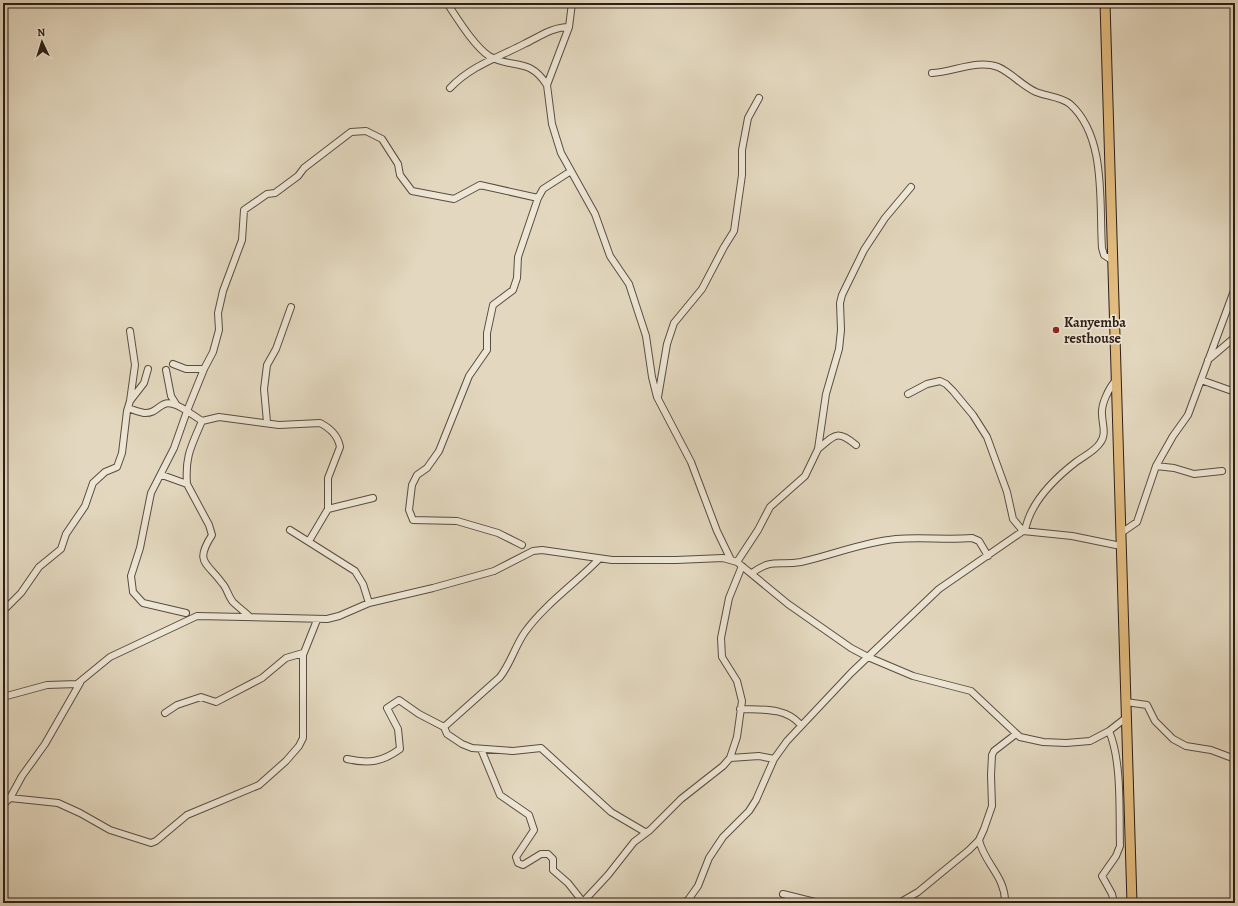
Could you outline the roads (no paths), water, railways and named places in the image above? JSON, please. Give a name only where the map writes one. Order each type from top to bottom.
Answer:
[{"type":"highway","points":[[1105,3],[1107,117],[1117,379],[1132,903]]},
{"type":"street","points":[[447,3],[471,36],[487,54],[494,58],[532,68],[538,72],[547,85],[554,131],[561,153],[595,214],[610,256],[632,292],[646,336],[652,377],[659,401],[691,462],[717,531],[734,561]]},
{"type":"street","points":[[547,85],[569,27],[572,3]]},
{"type":"street","points":[[450,88],[472,69],[549,31],[569,27]]},
{"type":"street","points":[[932,74],[971,66],[996,66],[1025,87],[1070,104],[1084,123],[1094,147],[1099,176],[1102,248],[1106,256],[1113,261]]},
{"type":"street","points":[[659,401],[658,394],[667,344],[674,323],[702,289],[724,247],[734,232],[742,175],[742,150],[748,118],[759,98]]},
{"type":"street","points":[[186,613],[143,603],[133,592],[131,586],[131,576],[140,548],[147,504],[151,493],[162,475],[174,448],[204,368],[213,352],[218,330],[218,313],[223,291],[242,240],[244,210],[267,194],[274,193],[298,176],[304,168],[351,132],[366,132],[382,139],[398,164],[400,175],[412,191],[454,199],[480,185],[486,185],[538,198]]},
{"type":"street","points":[[522,545],[498,533],[458,521],[413,520],[409,510],[412,486],[417,475],[427,468],[439,451],[469,376],[487,350],[487,332],[493,305],[514,290],[517,278],[518,256],[538,198],[543,189],[572,171]]},
{"type":"street","points":[[734,561],[758,530],[770,507],[805,476],[818,449],[826,394],[839,349],[841,330],[840,308],[842,295],[864,250],[885,218],[911,187]]},
{"type":"street","points":[[1121,533],[1137,522],[1156,466],[1173,436],[1188,415],[1235,288]]},
{"type":"street","points":[[267,422],[264,389],[267,365],[276,349],[291,307]]},
{"type":"street","points":[[3,611],[21,593],[39,567],[61,549],[66,534],[85,506],[93,482],[105,472],[116,468],[122,453],[135,365],[130,331]]},
{"type":"street","points":[[1208,360],[1235,338]]},
{"type":"street","points":[[173,364],[186,369],[204,368]]},
{"type":"street","points":[[129,405],[141,388],[148,369]]},
{"type":"street","points":[[166,370],[171,396],[176,404],[202,421],[219,417],[267,422],[279,425],[320,423],[326,426],[336,436],[340,446],[328,478],[328,510],[309,541]]},
{"type":"street","points":[[685,901],[698,886],[706,864],[716,847],[729,829],[748,811],[756,800],[774,758],[800,724],[939,589],[1024,531],[1029,516],[1044,492],[1069,468],[1101,442],[1104,435],[1102,409],[1110,389],[1117,379]]},
{"type":"street","points":[[1200,380],[1235,392]]},
{"type":"street","points":[[908,394],[927,384],[940,381],[946,384],[953,391],[973,415],[987,437],[1007,492],[1013,519],[1024,531],[1058,534],[1121,546]]},
{"type":"street","points":[[129,405],[143,413],[149,412],[164,403],[176,404]]},
{"type":"street","points":[[202,421],[189,450],[186,465],[187,484],[209,525],[212,535],[206,544],[203,555],[207,567],[223,583],[233,602],[250,616]]},
{"type":"street","points":[[818,449],[830,438],[838,435],[842,435],[856,445]]},
{"type":"street","points":[[1156,466],[1174,468],[1194,474],[1222,471]]},
{"type":"street","points":[[162,475],[187,484]]},
{"type":"street","points":[[328,510],[373,498]]},
{"type":"street","points":[[290,530],[356,572],[363,584],[369,603]]},
{"type":"street","points":[[752,573],[766,564],[795,563],[823,557],[851,548],[896,539],[976,538],[988,556]]},
{"type":"street","points":[[3,697],[42,686],[72,685],[80,682],[110,657],[149,640],[191,618],[202,615],[317,620],[339,616],[369,603],[433,588],[494,571],[536,550],[599,559],[645,561],[724,558],[734,561],[752,573],[788,604],[851,648],[868,657],[913,676],[971,691],[1020,737],[1043,742],[1066,743],[1090,741],[1109,731],[1127,717]]},
{"type":"street","points":[[444,727],[500,677],[507,668],[518,644],[530,626],[599,559]]},
{"type":"street","points":[[481,749],[500,795],[529,815],[534,830],[516,856],[518,863],[523,865],[541,854],[548,854],[553,859],[553,870],[568,883],[582,902],[644,832],[650,830],[681,799],[723,766],[730,758],[737,737],[741,696],[737,681],[722,657],[721,649],[726,611],[742,566]]},
{"type":"street","points":[[10,798],[58,803],[80,813],[110,830],[146,842],[154,842],[187,814],[257,787],[273,774],[299,746],[304,731],[303,653],[317,620]]},
{"type":"street","points":[[165,713],[177,705],[201,697],[216,702],[262,678],[286,658],[303,653]]},
{"type":"street","points":[[3,805],[10,798],[22,776],[45,744],[80,682]]},
{"type":"street","points":[[347,759],[363,763],[386,758],[400,749],[398,729],[387,708],[399,700],[419,714],[444,727],[447,734],[462,744],[481,749],[513,751],[541,748],[612,812],[644,832]]},
{"type":"street","points":[[1126,702],[1147,704],[1155,721],[1173,740],[1181,745],[1211,750],[1235,759]]},
{"type":"street","points":[[740,709],[784,712],[791,715],[800,724]]},
{"type":"street","points":[[1109,731],[1116,751],[1118,769],[1120,846],[1116,856],[1102,876],[1112,894],[1114,903]]},
{"type":"street","points":[[899,903],[918,892],[979,840],[992,806],[992,755],[994,751],[1016,734]]},
{"type":"street","points":[[730,758],[758,756],[774,758]]},
{"type":"street","points":[[979,840],[982,851],[1004,887],[1005,903]]},
{"type":"street","points":[[783,894],[819,903]]},
{"type":"street","points":[[685,901],[696,903]]},
{"type":"place","name":"Kanyemba resthouse","points":[[1056,330]]}]
